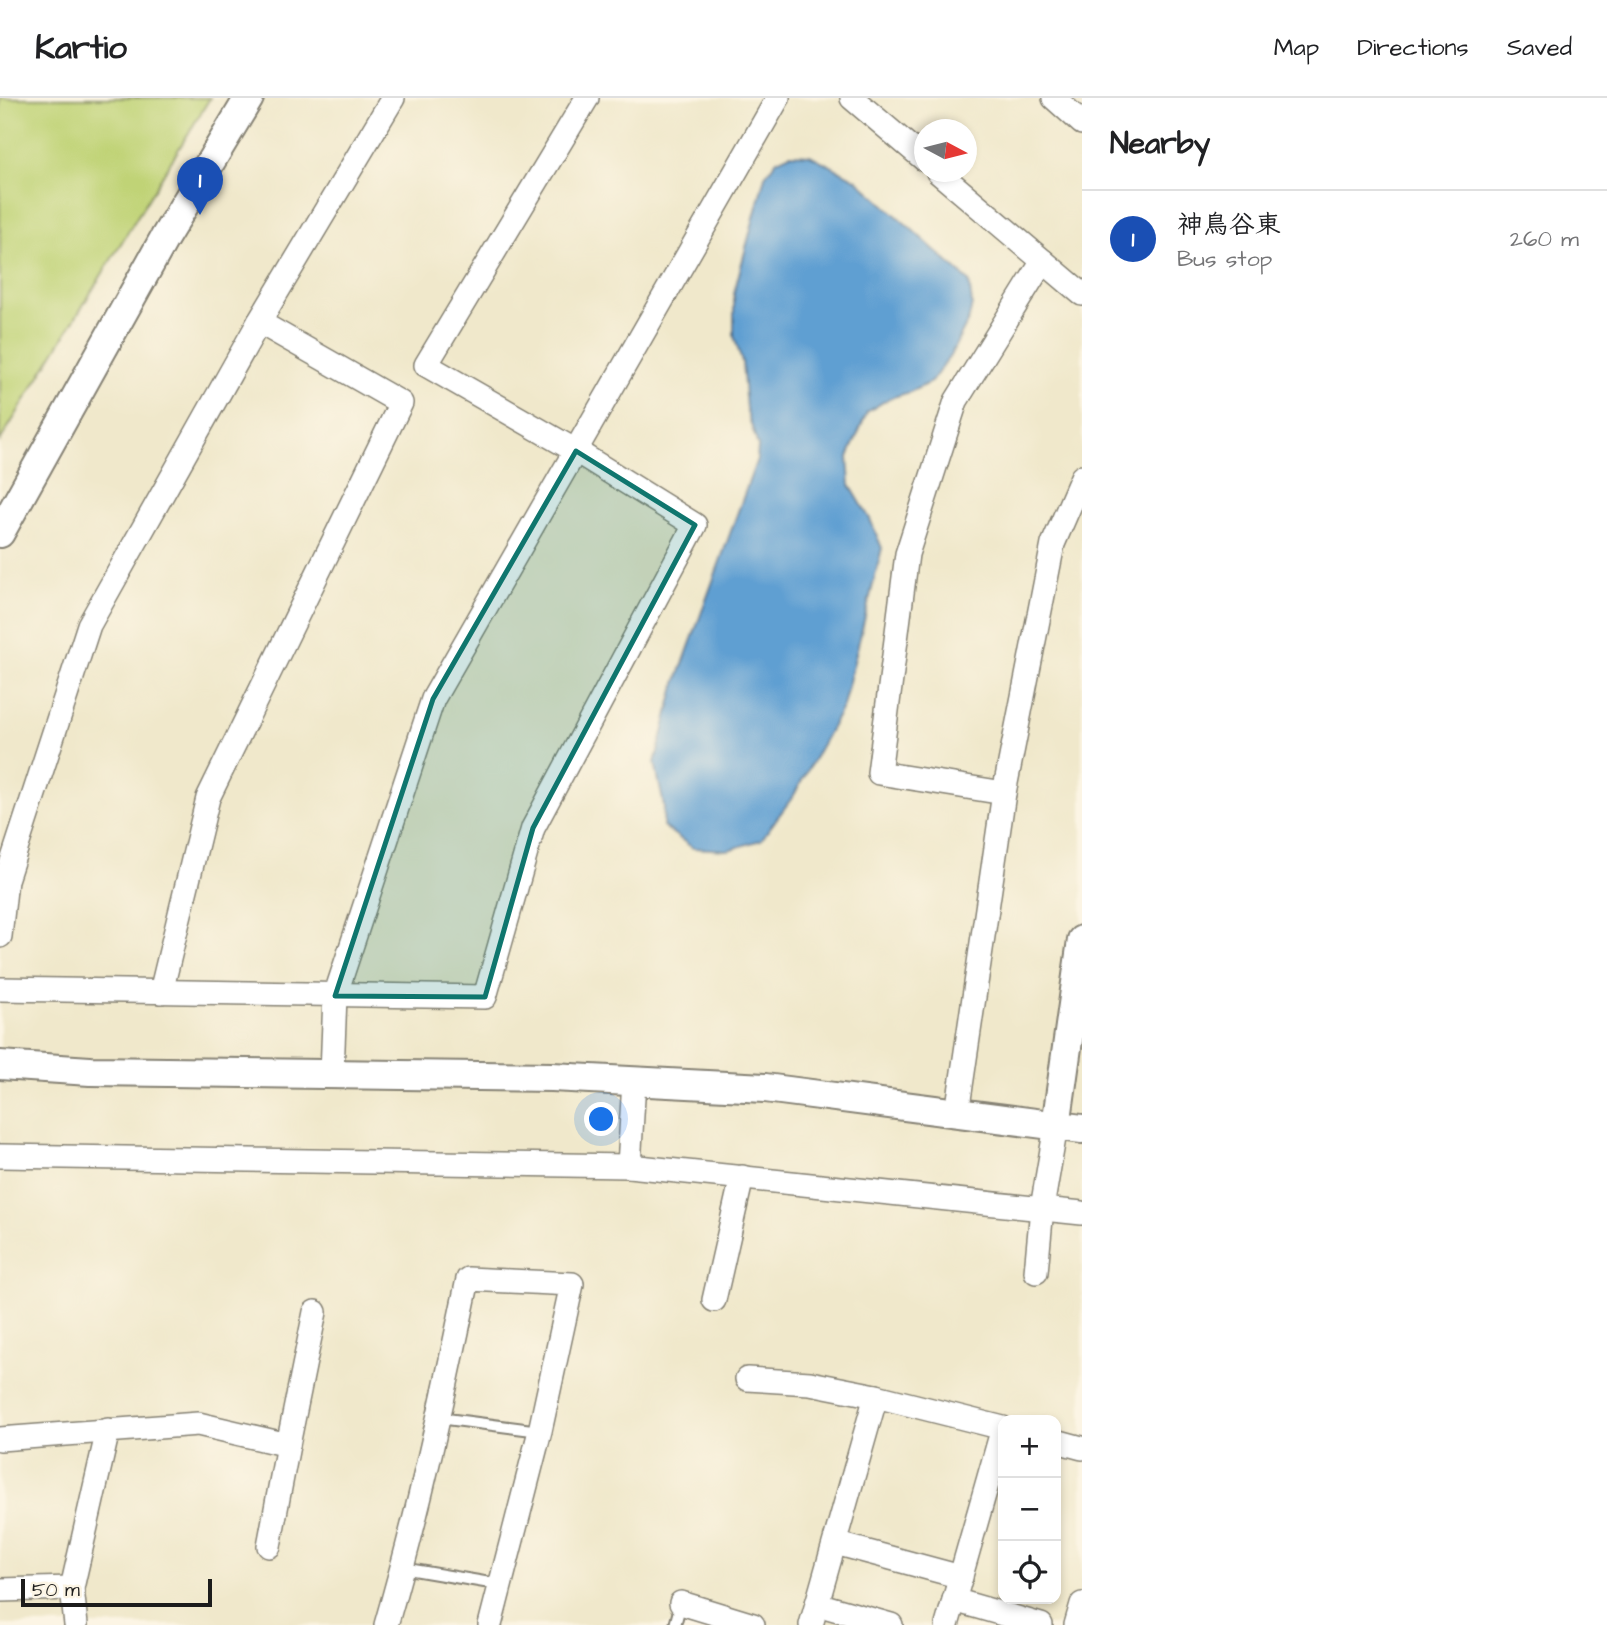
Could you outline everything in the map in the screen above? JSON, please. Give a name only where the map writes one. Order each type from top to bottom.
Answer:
[{"type":"street","points":[[0,533],[165,237],[249,98]]},
{"type":"street","points":[[0,936],[6,880],[89,625],[259,322],[393,98]]},
{"type":"street","points":[[0,989],[485,997],[533,828],[695,525],[576,451],[426,365],[587,98]]},
{"type":"street","points":[[332,1073],[335,996],[433,699],[778,98]]},
{"type":"street","points":[[852,98],[914,151]]},
{"type":"street","points":[[1054,98],[1082,123]]},
{"type":"street","points":[[950,182],[1082,294]]},
{"type":"street","points":[[1004,793],[879,773],[907,554],[956,401],[1043,261]]},
{"type":"street","points":[[161,992],[208,798],[401,403],[259,322]]},
{"type":"street","points":[[957,1113],[1004,793],[1053,544],[1082,477]]},
{"type":"street","points":[[1037,1272],[1042,1208],[1069,1127],[1082,940]]},
{"type":"street","points":[[0,1065],[90,1071],[552,1077],[765,1088],[1069,1127]]},
{"type":"street","points":[[629,1166],[634,1081]]},
{"type":"street","points":[[0,1156],[629,1166],[1082,1213]]},
{"type":"street","points":[[715,1300],[742,1177]]},
{"type":"street","points":[[386,1625],[439,1418],[468,1279],[572,1284],[540,1431],[490,1625]]},
{"type":"street","points":[[269,1546],[315,1312]]},
{"type":"street","points":[[747,1379],[810,1384],[876,1396],[1003,1428],[947,1625]]},
{"type":"street","points":[[876,1396],[814,1614],[891,1625]]},
{"type":"street","points":[[0,1439],[198,1424],[288,1445]]},
{"type":"street","points":[[76,1625],[72,1588],[108,1430]]},
{"type":"street","points":[[1061,1442],[1082,1448]]},
{"type":"street","points":[[835,1543],[961,1577]]},
{"type":"street","points":[[0,1591],[72,1588]]},
{"type":"street","points":[[954,1600],[1041,1625]]},
{"type":"street","points":[[678,1614],[746,1624]]},
{"type":"lane","points":[[439,1418],[540,1431]]},
{"type":"lane","points":[[402,1567],[502,1585]]},
{"type":"highlighted area","points":[[576,451],[695,525],[533,828],[485,997],[335,996],[433,699]]},
{"type":"green space","points":[[0,98],[210,98],[0,441]]},
{"type":"water","points":[[790,154],[810,155],[856,179],[969,281],[972,304],[969,319],[950,356],[931,382],[890,398],[867,412],[848,457],[850,485],[870,519],[882,548],[843,706],[794,795],[761,840],[728,850],[693,848],[663,826],[664,806],[655,763],[675,686],[757,459],[758,446],[746,409],[742,362],[734,336],[734,293],[765,176],[777,160]]},
{"type":"place","name":"神鳥谷東","points":[[200,215]]}]
